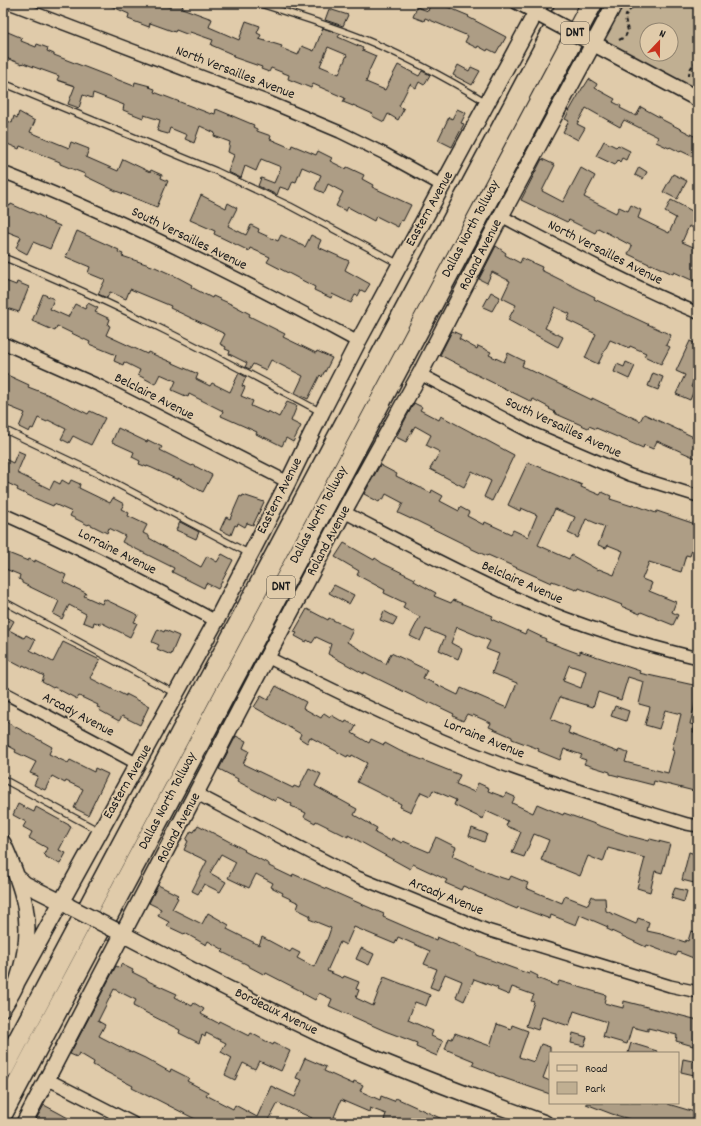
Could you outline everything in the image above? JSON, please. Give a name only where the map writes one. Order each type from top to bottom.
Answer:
[{"type":"highway","name":"Dallas North Tollway","points":[[3,1069],[568,3]]},
{"type":"highway","name":"Dallas North Tollway","points":[[3,1112],[592,3]]},
{"type":"street","name":"North Versailles Avenue","points":[[9,3],[269,102],[340,132],[385,154],[443,186]]},
{"type":"street","points":[[516,3],[539,11],[589,41],[698,99]]},
{"type":"street","name":"Roland Avenue","points":[[24,1123],[48,1079],[119,932],[197,794],[267,657],[344,512],[420,374],[589,41],[615,3]]},
{"type":"street","name":"Eastern Avenue","points":[[15,986],[66,904],[99,831],[138,764],[216,621],[358,342],[487,103],[539,11]]},
{"type":"street","name":"South Versailles Avenue","points":[[3,172],[127,224],[255,288],[358,342]]},
{"type":"street","name":"North Versailles Avenue","points":[[501,216],[606,271],[698,314]]},
{"type":"street","name":"Belclaire Avenue","points":[[3,344],[106,390],[288,482]]},
{"type":"street","name":"South Versailles Avenue","points":[[420,374],[532,433],[630,475],[698,496]]},
{"type":"street","name":"Belclaire Avenue","points":[[344,512],[483,583],[526,602],[615,636],[698,658]]},
{"type":"street","name":"Lorraine Avenue","points":[[3,514],[72,546],[152,586],[216,621]]},
{"type":"street","name":"Lorraine Avenue","points":[[267,657],[340,694],[498,762],[571,789],[698,826]]},
{"type":"street","name":"Arcady Avenue","points":[[3,692],[138,764]]},
{"type":"street","name":"Arcady Avenue","points":[[197,794],[355,876],[487,930],[670,986],[698,992]]},
{"type":"street","points":[[3,843],[18,878],[27,917],[28,931],[24,958],[15,986],[3,1008]]},
{"type":"street","name":"Bordeaux Avenue","points":[[18,878],[25,884],[328,1038],[400,1069],[545,1123]]},
{"type":"street","points":[[48,1079],[112,1118],[133,1123]]},
{"type":"lane","points":[[258,3],[358,37],[397,54],[449,80],[487,103]]},
{"type":"lane","points":[[3,83],[216,171],[290,206],[400,264]]},
{"type":"lane","points":[[3,257],[162,328],[322,412]]},
{"type":"lane","points":[[3,429],[100,475],[250,554]]},
{"type":"lane","points":[[3,600],[176,694]]},
{"type":"lane","points":[[3,779],[99,831]]},
{"type":"path","points":[[619,40],[625,37],[628,31],[625,18],[627,13],[637,3]]},
{"type":"path","points":[[689,76],[691,67],[698,60]]},
{"type":"green space","points":[[622,3],[698,3],[698,83],[695,89],[644,62],[679,62],[679,22],[639,22],[639,59],[607,42],[605,37]]},
{"type":"building","points":[[104,3],[159,3],[170,7],[171,3],[179,3],[183,5],[182,8],[212,19],[209,27],[239,40],[246,21],[260,26],[257,33],[261,35],[259,39],[282,46],[281,48],[298,55],[302,46],[314,51],[323,28],[340,34],[338,37],[363,48],[362,50],[376,56],[368,73],[366,82],[385,90],[398,65],[419,76],[422,71],[430,75],[424,85],[419,82],[416,88],[410,84],[399,106],[404,109],[398,120],[388,114],[384,122],[372,116],[373,114],[343,102],[345,98],[313,84],[311,88],[288,79],[289,75],[271,68],[269,72],[261,69],[262,67],[233,57],[234,55],[211,45],[213,40],[190,32],[189,35],[176,30],[175,32],[150,23],[149,27],[128,19],[129,14]],"holes":[[[328,47],[347,55],[339,74],[320,66]]]},
{"type":"building","points":[[431,3],[438,3],[469,16],[468,17],[506,37],[496,53],[488,49],[487,51],[478,46],[477,48],[465,42],[468,36],[425,18],[424,21],[413,17],[417,7],[428,11]]},
{"type":"building","points":[[329,9],[348,15],[343,26],[325,20]]},
{"type":"building","points":[[3,30],[22,38],[21,41],[36,47],[37,44],[48,48],[47,51],[54,55],[134,86],[135,82],[150,86],[149,87],[155,89],[154,92],[211,114],[215,114],[216,109],[254,125],[253,127],[257,129],[257,131],[271,136],[270,139],[291,148],[292,145],[316,155],[318,151],[332,158],[330,161],[346,169],[347,167],[364,175],[362,179],[373,185],[372,187],[411,205],[403,221],[401,220],[398,227],[376,216],[374,221],[348,207],[346,211],[336,206],[343,192],[328,184],[324,193],[315,189],[321,175],[302,167],[296,182],[293,181],[289,190],[280,187],[277,195],[258,186],[261,178],[274,183],[281,167],[261,159],[256,171],[245,166],[241,178],[228,172],[234,155],[228,152],[230,142],[214,136],[215,133],[200,126],[194,143],[185,139],[187,135],[170,128],[168,134],[157,131],[160,120],[144,115],[143,118],[123,110],[124,105],[93,93],[92,98],[83,95],[79,108],[68,104],[75,86],[57,80],[59,76],[3,57]]},
{"type":"building","points":[[458,65],[469,71],[471,67],[480,71],[472,85],[453,75]]},
{"type":"building","points":[[589,79],[597,84],[595,88],[615,99],[613,102],[621,106],[620,108],[636,116],[641,107],[698,138],[698,159],[656,142],[658,137],[624,120],[620,127],[586,108],[577,124],[585,128],[578,140],[563,132],[569,121],[565,119]]},
{"type":"building","points":[[457,109],[466,113],[461,123],[464,124],[452,147],[438,140],[449,117],[452,119]]},
{"type":"building","points":[[19,112],[35,121],[30,132],[69,148],[71,142],[89,149],[86,157],[118,171],[123,159],[150,172],[151,170],[162,175],[161,178],[168,181],[157,207],[116,191],[85,176],[85,174],[60,164],[60,162],[20,146],[19,149],[3,142],[3,119],[12,123],[14,116],[17,118]]},
{"type":"building","points":[[604,141],[616,147],[618,145],[630,151],[626,160],[622,158],[620,162],[618,160],[615,165],[596,156]]},
{"type":"building","points":[[542,159],[555,165],[542,191],[563,202],[581,168],[595,176],[584,197],[616,213],[619,207],[628,211],[631,205],[641,210],[638,218],[669,233],[676,218],[665,212],[671,200],[698,214],[698,230],[689,226],[682,242],[698,249],[698,283],[674,272],[673,274],[651,265],[628,254],[632,246],[598,228],[595,233],[569,220],[567,222],[521,200]]},
{"type":"building","points":[[639,167],[647,172],[643,179],[635,175]]},
{"type":"building","points":[[673,174],[687,181],[677,199],[663,192]]},
{"type":"building","points":[[201,195],[226,208],[228,203],[237,208],[228,226],[246,235],[251,225],[259,229],[258,232],[278,241],[281,235],[305,247],[311,235],[321,240],[318,247],[349,261],[345,270],[370,284],[365,292],[361,290],[358,296],[355,295],[351,303],[332,294],[331,298],[314,290],[315,287],[267,262],[270,257],[250,248],[249,251],[214,234],[215,231],[190,220]]},
{"type":"building","points":[[3,203],[10,206],[11,204],[31,213],[32,212],[44,218],[43,219],[60,226],[50,249],[33,242],[27,254],[16,248],[21,237],[3,230]]},
{"type":"building","points":[[77,231],[119,250],[118,252],[123,254],[122,256],[155,267],[177,277],[192,285],[191,287],[212,298],[213,296],[250,314],[249,316],[285,334],[283,337],[316,353],[317,351],[332,358],[322,377],[320,375],[308,399],[295,393],[303,376],[271,360],[266,370],[253,364],[250,369],[245,367],[247,363],[229,354],[230,351],[225,349],[226,347],[220,344],[225,334],[170,308],[171,306],[130,289],[126,299],[110,292],[107,298],[98,294],[105,280],[88,273],[90,267],[66,257]]},
{"type":"building","points":[[496,246],[506,253],[505,255],[520,263],[522,258],[542,267],[541,270],[595,297],[594,299],[671,335],[666,345],[670,347],[661,364],[644,356],[646,353],[610,340],[598,364],[585,358],[596,334],[567,320],[570,314],[555,307],[545,328],[563,337],[558,347],[508,320],[516,305],[502,298],[510,281],[492,272],[487,283],[479,279]]},
{"type":"building","points":[[3,280],[16,285],[17,282],[29,287],[19,312],[3,307]]},
{"type":"building","points":[[491,292],[500,297],[492,311],[483,307]]},
{"type":"building","points":[[43,294],[54,299],[50,309],[68,317],[75,304],[85,309],[88,303],[98,308],[95,312],[110,319],[108,325],[110,326],[106,335],[147,354],[148,352],[198,374],[196,379],[210,386],[212,383],[230,392],[239,373],[246,377],[242,386],[245,387],[241,396],[253,401],[251,406],[267,413],[268,411],[279,417],[287,402],[297,406],[291,421],[301,426],[293,442],[286,438],[282,446],[264,438],[256,434],[257,432],[221,416],[223,411],[189,394],[188,397],[172,390],[176,381],[160,374],[155,384],[138,375],[140,370],[124,362],[123,365],[114,361],[116,355],[89,344],[90,342],[57,326],[55,331],[32,321]]},
{"type":"building","points":[[452,331],[461,335],[459,339],[477,349],[478,346],[491,352],[489,355],[504,362],[508,353],[524,361],[522,366],[592,400],[592,398],[640,421],[644,414],[698,439],[698,459],[657,441],[653,449],[644,445],[643,448],[596,428],[589,426],[588,428],[554,413],[555,412],[549,409],[550,408],[533,399],[532,402],[467,370],[440,355]]},
{"type":"building","points":[[690,341],[698,345],[698,369],[691,387],[695,388],[690,400],[676,394],[685,375],[676,371]]},
{"type":"building","points":[[626,362],[635,366],[629,379],[614,372],[617,364],[624,367]]},
{"type":"building","points":[[3,373],[29,385],[28,387],[49,395],[88,414],[90,411],[105,418],[91,445],[73,436],[69,443],[61,439],[66,429],[48,420],[47,422],[38,418],[33,429],[31,428],[29,432],[19,427],[25,413],[3,404]]},
{"type":"building","points":[[653,373],[663,377],[658,390],[648,386]]},
{"type":"building","points":[[414,403],[422,407],[420,410],[439,420],[441,416],[514,455],[492,501],[484,497],[491,481],[472,471],[464,487],[430,469],[440,452],[426,445],[431,435],[415,426],[406,442],[396,437]]},
{"type":"building","points":[[118,428],[147,442],[148,440],[162,447],[160,450],[212,475],[203,492],[178,478],[178,480],[152,468],[139,464],[140,461],[132,457],[134,452],[112,442]]},
{"type":"building","points":[[18,451],[25,454],[17,473],[50,489],[54,481],[60,484],[62,480],[69,484],[71,480],[80,484],[79,488],[110,503],[113,498],[124,504],[121,509],[129,513],[128,516],[147,525],[143,533],[149,536],[149,538],[201,567],[207,556],[217,562],[222,554],[233,560],[218,589],[206,583],[204,588],[172,572],[174,568],[122,542],[125,536],[109,528],[107,533],[89,524],[88,525],[70,516],[72,512],[54,504],[53,506],[34,498],[3,481],[3,458],[13,463]]},
{"type":"building","points":[[528,462],[582,485],[581,487],[600,495],[602,492],[611,496],[610,499],[632,506],[632,504],[656,513],[657,511],[698,525],[698,539],[695,548],[693,547],[690,556],[686,555],[681,572],[649,562],[642,579],[652,583],[649,591],[676,602],[672,612],[678,615],[673,625],[641,612],[640,614],[621,606],[622,605],[579,588],[576,590],[552,581],[551,583],[488,555],[487,556],[398,513],[403,503],[386,494],[383,500],[381,499],[379,502],[364,494],[380,465],[397,474],[396,476],[431,493],[432,490],[443,496],[440,501],[459,511],[460,507],[469,512],[467,516],[484,525],[485,522],[511,534],[513,530],[528,537],[537,515],[521,508],[520,511],[508,505]],"holes":[[[555,509],[575,517],[568,533],[578,538],[586,519],[605,527],[598,545],[606,548],[608,545],[623,551],[614,575],[599,569],[598,570],[571,555],[569,559],[538,545]]]},
{"type":"building","points":[[243,495],[264,502],[253,525],[247,523],[245,527],[238,523],[237,526],[235,525],[231,535],[220,530],[226,517],[230,519],[240,496],[242,497]]},
{"type":"building","points":[[180,522],[199,532],[196,539],[176,530]]},
{"type":"building","points":[[344,543],[374,560],[375,558],[415,579],[414,581],[436,593],[434,596],[451,603],[453,600],[493,616],[491,619],[525,634],[527,630],[546,639],[545,641],[580,654],[580,651],[640,671],[639,673],[698,686],[698,692],[690,724],[695,725],[693,732],[698,732],[698,792],[654,781],[653,785],[610,774],[610,772],[584,764],[586,760],[580,758],[582,755],[564,749],[560,760],[538,751],[539,749],[512,739],[512,737],[489,727],[491,723],[473,715],[467,714],[463,721],[453,716],[454,714],[429,702],[429,704],[364,672],[364,674],[328,654],[331,644],[316,637],[312,643],[307,640],[306,642],[295,636],[297,633],[294,632],[307,609],[328,620],[329,618],[353,630],[347,642],[386,664],[391,653],[427,670],[423,678],[458,695],[461,688],[507,708],[517,683],[492,673],[499,654],[486,649],[490,641],[457,627],[451,643],[462,649],[458,659],[439,650],[445,637],[426,629],[420,641],[410,636],[420,617],[403,608],[405,603],[384,593],[385,590],[357,575],[359,571],[335,557]],"holes":[[[569,665],[586,671],[581,688],[563,681]],[[628,677],[644,682],[639,704],[650,707],[645,725],[659,729],[665,710],[681,714],[668,773],[625,762],[628,753],[619,750],[618,752],[568,733],[570,727],[551,719],[560,697],[593,707],[598,692],[621,700]]]},
{"type":"building","points":[[3,551],[28,561],[29,559],[35,562],[35,560],[66,575],[63,582],[86,593],[84,596],[102,604],[104,599],[138,615],[134,622],[137,623],[130,637],[100,622],[100,624],[94,622],[93,626],[83,622],[86,614],[69,605],[62,619],[53,614],[59,601],[22,583],[19,579],[20,575],[3,568]]},
{"type":"building","points":[[334,585],[354,595],[349,604],[329,593]]},
{"type":"building","points":[[384,611],[397,618],[393,625],[380,620]]},
{"type":"building","points":[[3,615],[14,621],[9,630],[24,638],[26,635],[35,640],[30,650],[53,662],[63,642],[100,660],[90,678],[149,706],[140,725],[122,716],[119,721],[99,710],[100,708],[97,707],[98,705],[79,696],[77,699],[54,687],[53,688],[42,682],[44,676],[3,657]]},
{"type":"building","points":[[158,629],[164,632],[165,630],[179,636],[171,655],[157,649],[159,645],[152,642]]},
{"type":"building","points":[[276,686],[306,702],[303,708],[321,718],[324,713],[330,717],[331,715],[345,723],[346,721],[356,726],[352,733],[369,743],[371,739],[384,745],[385,743],[400,751],[460,775],[456,784],[474,792],[478,783],[489,788],[488,791],[504,797],[506,793],[515,797],[512,803],[533,813],[537,804],[563,815],[564,813],[626,835],[649,841],[650,839],[670,844],[662,873],[655,871],[650,892],[637,888],[645,858],[608,848],[603,862],[588,856],[580,876],[541,860],[549,840],[534,834],[524,857],[512,853],[521,832],[506,826],[508,821],[486,811],[483,819],[454,805],[456,800],[433,790],[430,796],[421,792],[411,812],[400,807],[401,804],[357,782],[367,763],[352,755],[351,757],[348,755],[347,757],[310,737],[307,743],[299,738],[301,734],[254,707],[261,696],[268,700]]},
{"type":"building","points":[[615,706],[629,711],[626,721],[611,716]]},
{"type":"building","points":[[3,720],[52,747],[49,754],[68,763],[70,760],[94,772],[95,768],[108,774],[88,815],[74,808],[83,789],[66,781],[65,783],[52,776],[45,790],[34,785],[38,776],[30,773],[36,762],[15,752],[16,750],[3,743]]},
{"type":"building","points":[[236,736],[246,741],[243,748],[249,751],[243,764],[293,788],[294,786],[299,788],[309,768],[321,774],[315,786],[357,809],[354,815],[377,828],[375,833],[391,841],[392,838],[402,843],[403,841],[429,852],[436,837],[456,847],[452,856],[493,875],[509,880],[511,876],[528,883],[526,888],[562,903],[565,896],[588,905],[592,896],[595,898],[605,898],[606,911],[636,924],[638,918],[649,922],[647,931],[685,942],[686,940],[688,941],[691,931],[698,933],[698,952],[696,959],[678,952],[676,956],[647,945],[646,947],[607,929],[608,927],[580,915],[576,925],[551,915],[550,919],[518,907],[517,909],[463,886],[461,890],[445,883],[447,880],[413,864],[410,869],[348,835],[348,837],[316,821],[315,823],[304,817],[306,813],[291,806],[292,804],[277,797],[275,801],[237,781],[238,779],[219,769]]},
{"type":"building","points":[[18,804],[34,812],[36,807],[71,827],[59,850],[66,853],[60,864],[46,857],[44,854],[47,848],[29,838],[32,832],[23,827],[26,822],[13,815]]},
{"type":"building","points":[[198,825],[245,850],[244,851],[269,864],[269,866],[292,877],[293,874],[384,914],[383,917],[436,940],[437,937],[477,955],[529,974],[530,972],[538,976],[537,978],[557,986],[559,981],[606,995],[604,1003],[623,1008],[624,1001],[698,1020],[698,1027],[693,1046],[676,1041],[677,1035],[648,1028],[648,1031],[632,1027],[627,1044],[603,1037],[607,1022],[574,1011],[569,1026],[542,1017],[538,1030],[526,1026],[534,1002],[531,1001],[534,995],[512,987],[509,995],[497,990],[498,988],[474,979],[464,1001],[456,997],[462,981],[445,974],[438,990],[430,987],[437,969],[424,964],[430,951],[398,937],[395,944],[354,927],[346,945],[340,942],[327,971],[343,978],[344,976],[359,982],[356,989],[359,990],[356,998],[373,1006],[384,977],[430,995],[426,1006],[415,1002],[408,1020],[433,1031],[431,1036],[443,1041],[437,1056],[416,1047],[417,1043],[385,1031],[329,1006],[332,999],[319,993],[315,1000],[302,993],[303,992],[266,973],[265,975],[222,952],[224,950],[208,941],[206,945],[185,933],[184,934],[167,926],[169,922],[158,916],[161,909],[149,903],[158,885],[178,895],[172,909],[202,924],[208,913],[229,925],[227,929],[259,945],[262,937],[290,952],[292,949],[300,953],[297,958],[314,967],[331,928],[309,919],[311,916],[297,909],[299,903],[282,895],[283,893],[271,887],[273,883],[256,874],[249,888],[228,878],[236,862],[221,854],[210,873],[226,882],[220,892],[204,884],[198,894],[192,891],[207,861],[184,850],[188,841],[186,840],[191,831],[194,832]]},
{"type":"building","points":[[472,828],[487,834],[484,842],[469,836]]},
{"type":"building","points":[[689,852],[698,855],[698,884],[682,880]]},
{"type":"building","points":[[675,888],[687,891],[684,902],[671,898]]},
{"type":"building","points":[[361,948],[374,954],[369,965],[356,959]]},
{"type":"building","points":[[121,964],[133,970],[132,972],[148,981],[177,994],[175,997],[192,1006],[194,1003],[204,1009],[201,1014],[218,1023],[219,1021],[249,1036],[251,1033],[273,1045],[274,1043],[290,1051],[281,1071],[259,1061],[255,1069],[243,1063],[235,1080],[225,1075],[232,1058],[221,1052],[226,1043],[206,1033],[205,1037],[202,1035],[199,1043],[179,1033],[180,1030],[133,1006],[136,1000],[114,989],[98,1021],[105,1025],[99,1036],[170,1072],[171,1069],[189,1078],[187,1081],[208,1092],[206,1095],[233,1109],[235,1105],[257,1117],[271,1086],[295,1097],[302,1080],[296,1078],[305,1058],[326,1067],[324,1071],[353,1084],[354,1081],[363,1085],[360,1091],[380,1100],[381,1096],[394,1101],[396,1098],[451,1123],[391,1123],[384,1120],[386,1114],[370,1108],[369,1112],[341,1100],[334,1117],[348,1123],[310,1123],[312,1118],[278,1103],[268,1122],[270,1123],[198,1123],[199,1121],[132,1088],[133,1086],[93,1065],[94,1062],[79,1053],[77,1057],[70,1054],[116,966],[120,968]]},
{"type":"building","points":[[497,1024],[511,1029],[512,1025],[528,1031],[519,1057],[534,1062],[541,1044],[550,1047],[549,1062],[543,1078],[549,1081],[549,1094],[495,1075],[472,1065],[474,1061],[445,1049],[449,1038],[452,1039],[455,1033],[490,1046]]},
{"type":"building","points":[[573,1033],[587,1037],[584,1046],[571,1043]]},
{"type":"building","points":[[631,1043],[657,1051],[656,1052],[628,1052]]},
{"type":"building","points":[[683,1059],[697,1062],[694,1075],[681,1072]]},
{"type":"building","points":[[586,1104],[668,1104],[698,1113],[698,1119],[697,1123],[661,1123],[654,1121],[653,1123],[643,1123],[612,1114]]},
{"type":"building","points":[[44,1105],[59,1113],[77,1123],[34,1123]]}]
